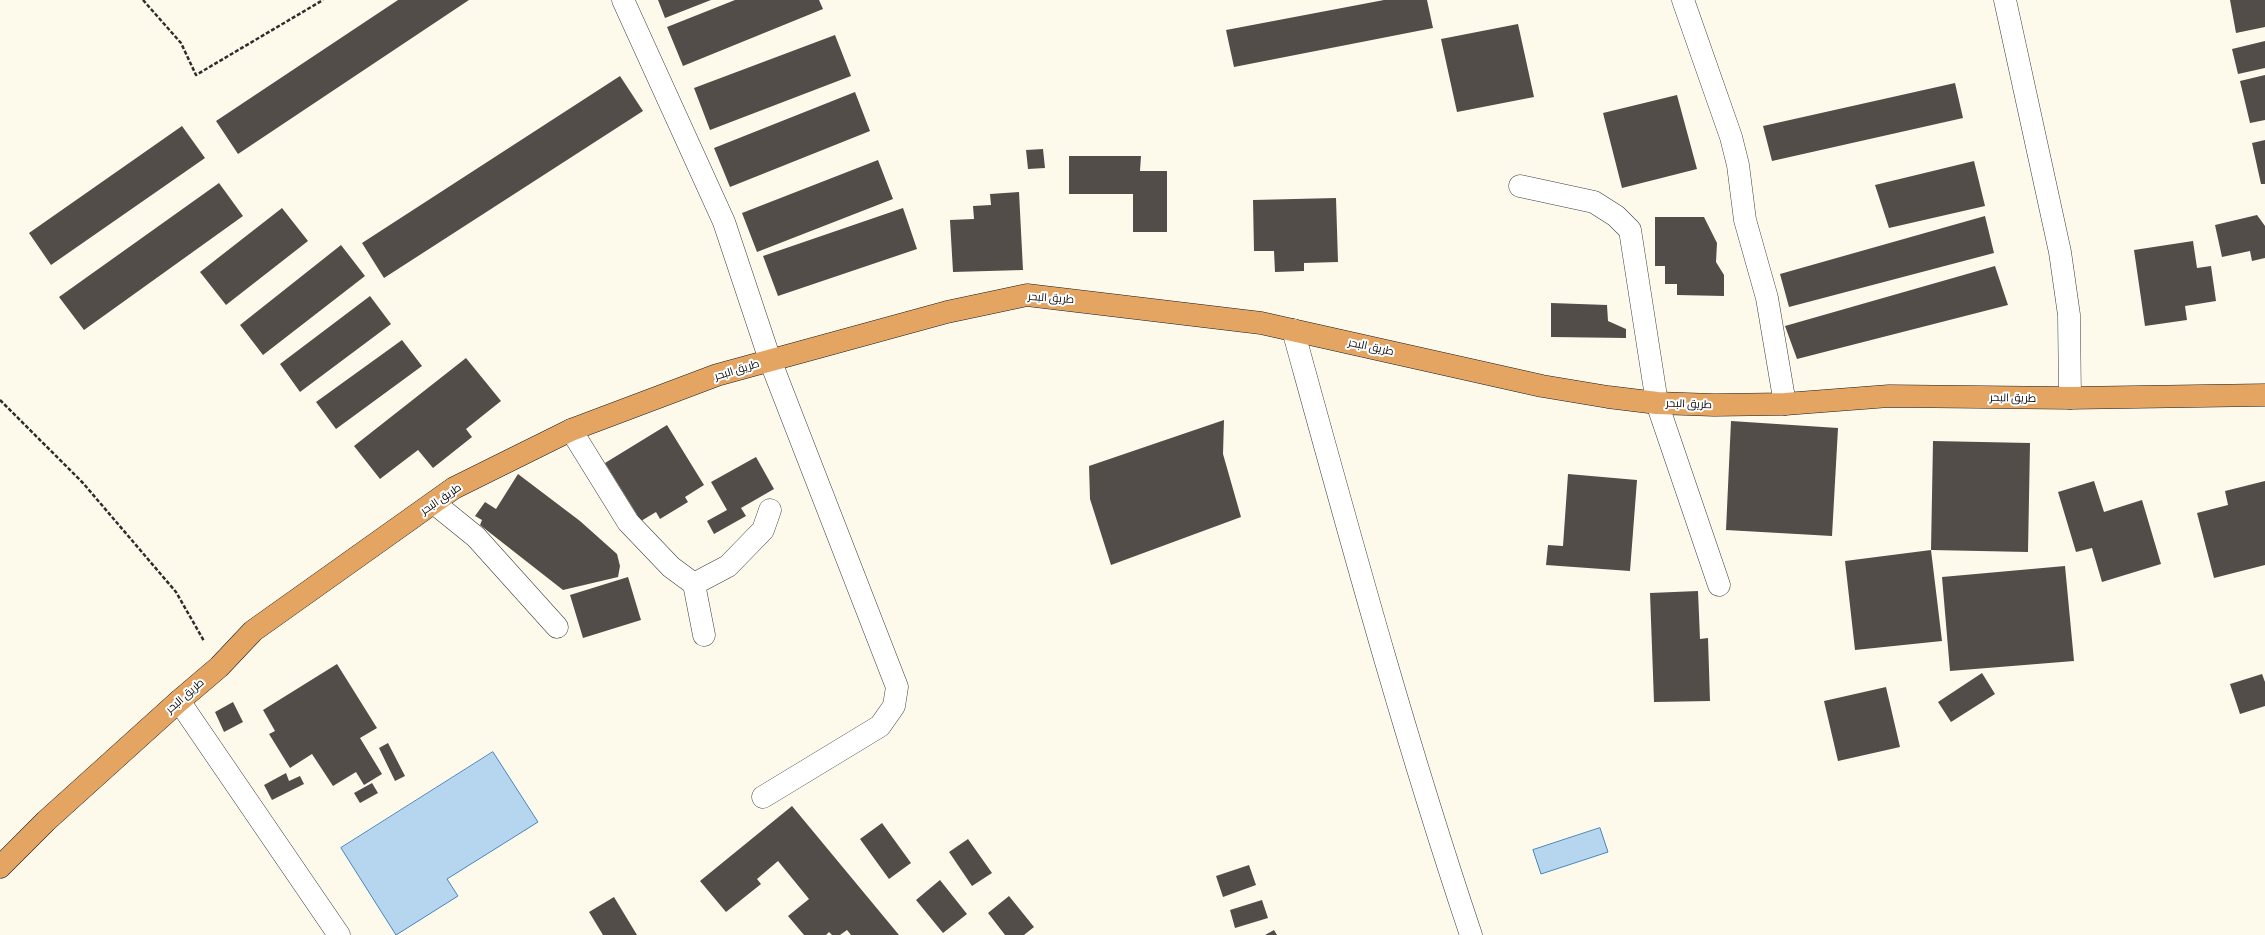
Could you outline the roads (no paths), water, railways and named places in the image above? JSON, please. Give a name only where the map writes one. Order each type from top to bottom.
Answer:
[{"type":"highway","name":"طريق البحر","points":[[0,867],[46,821],[179,701],[219,667],[253,631],[454,488],[571,430],[717,375],[947,312],[1027,295],[1261,323],[1542,386],[1608,398],[1657,403],[1714,405],[1785,404],[1889,396],[2070,398],[2265,395]]},
{"type":"street","points":[[623,0],[724,222],[770,360],[897,687],[894,706],[880,726],[763,797]]},
{"type":"street","points":[[1683,0],[1732,137],[1738,165],[1745,220],[1767,298],[1785,404]]},
{"type":"street","points":[[2005,0],[2060,252],[2069,315],[2070,398]]},
{"type":"street","points":[[1520,186],[1594,202],[1616,216],[1630,230],[1657,403],[1719,585]]},
{"type":"street","points":[[1293,330],[1379,641],[1431,815],[1471,935]]},
{"type":"street","points":[[571,430],[628,522],[671,567],[694,584],[704,635]]},
{"type":"street","points":[[434,503],[476,537],[557,627]]},
{"type":"street","points":[[694,584],[728,566],[763,530],[770,510]]},
{"type":"street","points":[[179,701],[339,935]]},
{"type":"water","points":[[493,752],[538,822],[447,879],[458,896],[396,935],[341,848]]},
{"type":"water","points":[[1600,828],[1608,852],[1541,874],[1533,850]]}]
